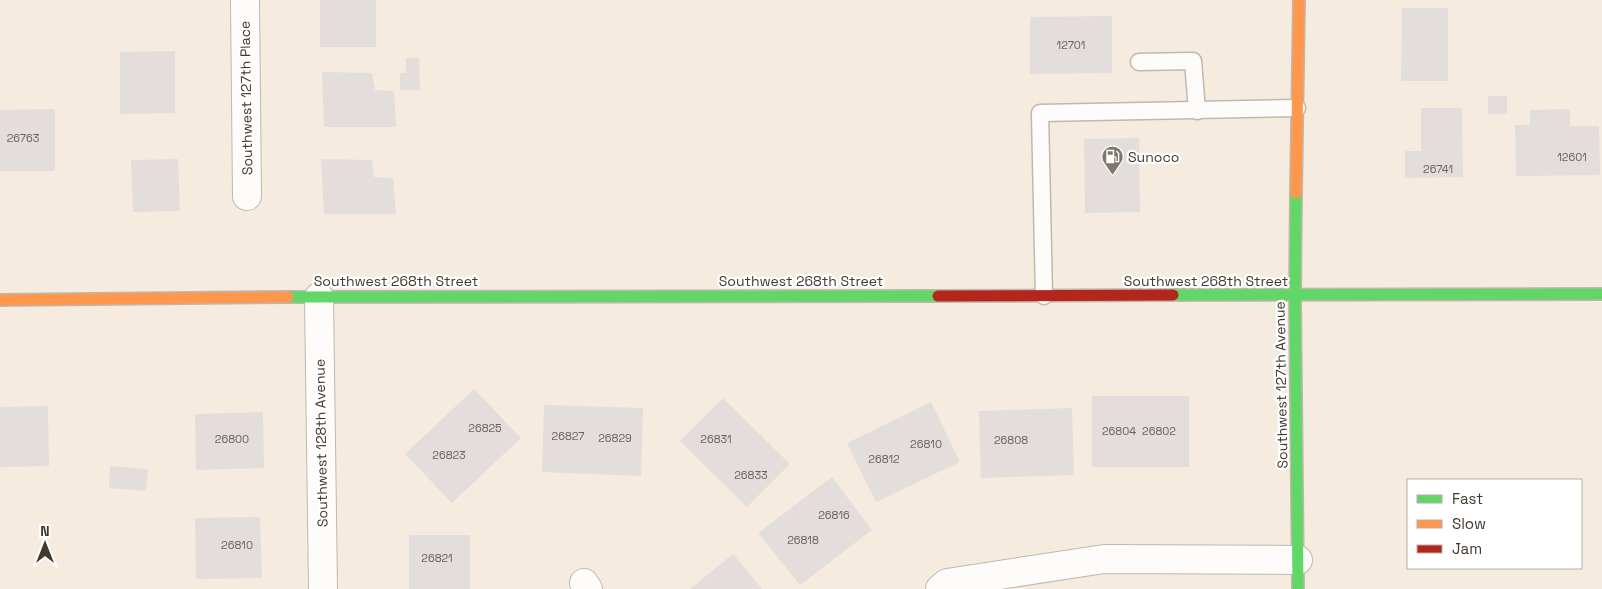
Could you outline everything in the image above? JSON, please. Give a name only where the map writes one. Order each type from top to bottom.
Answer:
[{"type":"main road","name":"Southwest 127th Avenue","points":[[1298,589],[1295,296],[1299,0]]},
{"type":"main road","name":"Southwest 268th Street","points":[[0,300],[319,296],[1295,296],[1602,294]]},
{"type":"street","name":"Southwest 127th Place","points":[[245,0],[247,196]]},
{"type":"street","name":"Southwest 128th Avenue","points":[[319,296],[323,589]]},
{"type":"street","points":[[940,589],[947,583],[1104,559],[1298,560]]},
{"type":"lane","points":[[1139,62],[1193,61],[1197,111]]},
{"type":"lane","points":[[1044,296],[1040,113],[1297,108]]},
{"type":"building","points":[[320,0],[376,0],[376,47],[320,47]]},
{"type":"building","points":[[1402,8],[1448,8],[1448,81],[1401,81]]},
{"type":"building","points":[[1112,16],[1112,73],[1030,74],[1030,17]]},
{"type":"building","points":[[175,51],[175,113],[120,114],[120,52]]},
{"type":"building","points":[[406,58],[419,58],[420,90],[400,90],[400,73],[406,73]]},
{"type":"building","points":[[322,72],[372,73],[375,90],[394,91],[396,127],[324,127]]},
{"type":"building","points":[[1488,96],[1507,96],[1507,114],[1488,114]]},
{"type":"building","points":[[1421,108],[1462,108],[1463,177],[1405,178],[1405,151],[1421,151]]},
{"type":"building","points":[[55,109],[55,171],[0,171],[0,110]]},
{"type":"building","points":[[1570,109],[1570,126],[1599,126],[1600,175],[1516,176],[1515,125],[1530,125],[1530,110]]},
{"type":"building","name":"Sunoco","points":[[1139,138],[1140,212],[1085,213],[1084,139]]},
{"type":"building","points":[[178,159],[180,211],[133,212],[131,160]]},
{"type":"building","points":[[321,159],[372,160],[374,177],[393,178],[396,214],[324,214]]},
{"type":"building","points":[[474,389],[521,438],[452,503],[405,454]]},
{"type":"building","points":[[1092,396],[1189,396],[1189,467],[1092,467]]},
{"type":"building","points":[[723,398],[790,464],[747,507],[680,441]]},
{"type":"building","points":[[931,402],[960,462],[876,502],[847,443]]},
{"type":"building","points":[[544,405],[643,408],[641,476],[542,472]]},
{"type":"building","points":[[48,406],[49,466],[0,467],[0,407]]},
{"type":"building","points":[[1072,408],[1074,475],[981,478],[979,411]]},
{"type":"building","points":[[263,412],[264,468],[196,470],[195,414]]},
{"type":"building","points":[[110,466],[148,469],[146,491],[109,488]]},
{"type":"building","points":[[832,477],[872,530],[800,585],[758,533]]},
{"type":"building","points":[[260,517],[262,578],[196,579],[195,518]]},
{"type":"building","points":[[409,535],[470,535],[470,589],[409,589]]},
{"type":"building","points":[[733,554],[762,589],[690,589]]},
{"type":"traffic: fast","points":[[1296,193],[1295,296],[1298,589]]},
{"type":"traffic: fast","points":[[1173,295],[1602,294]]},
{"type":"traffic: fast","points":[[288,297],[938,296]]},
{"type":"traffic: slow","points":[[1296,193],[1299,0]]},
{"type":"traffic: slow","points":[[0,300],[288,297]]},
{"type":"traffic: jam","points":[[938,296],[1173,295]]},
{"type":"place","name":"Sunoco","points":[[1112,176]]}]
